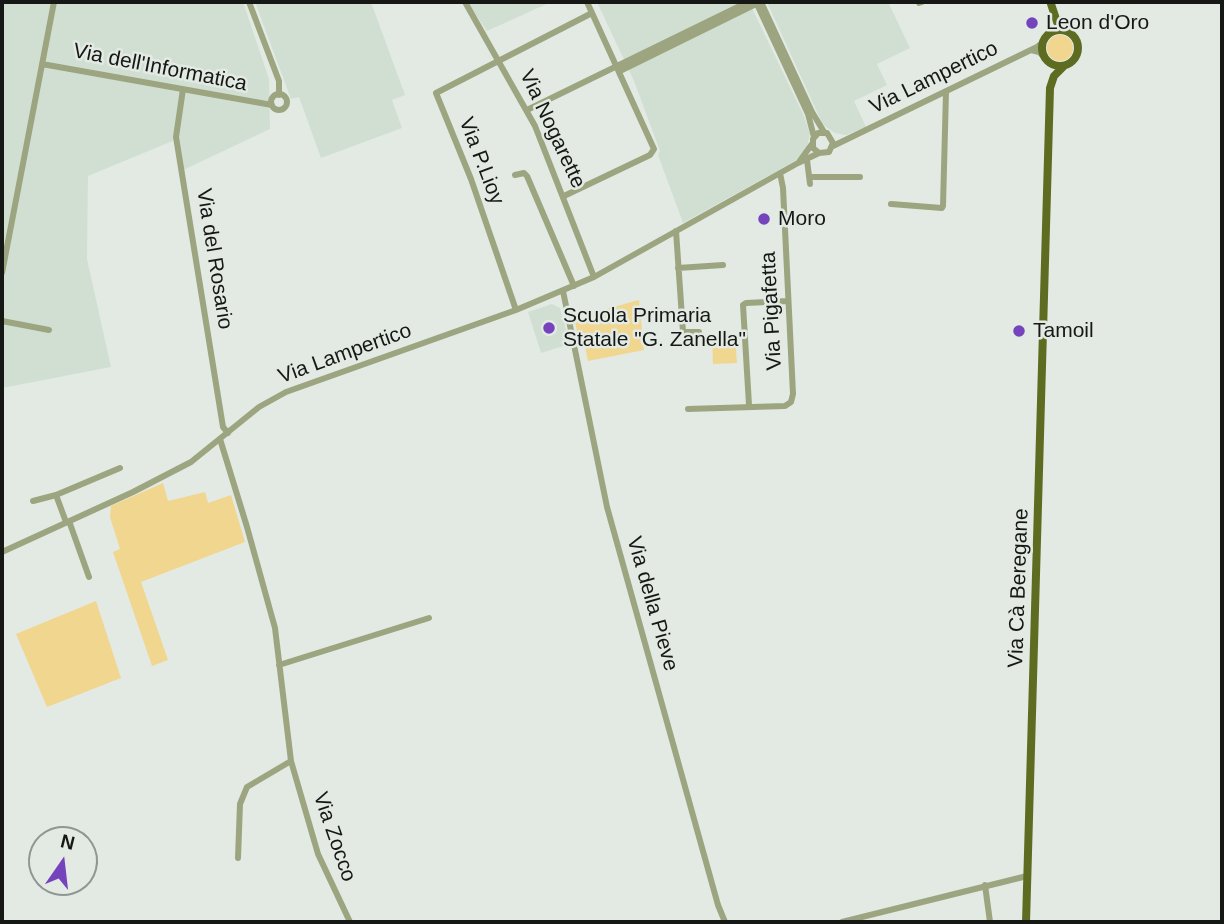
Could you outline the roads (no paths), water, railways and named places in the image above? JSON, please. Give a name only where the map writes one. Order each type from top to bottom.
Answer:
[{"type":"main road","points":[[1049,88],[1054,76],[1073,61],[1078,52],[1077,41],[1057,22],[1051,3]]},
{"type":"main road","points":[[1051,3],[1044,58],[1054,66],[1064,66]]},
{"type":"main road","points":[[1045,39],[1061,30],[1071,34]]},
{"type":"main road","name":"Via Cà Beregane","points":[[1026,922],[1045,301],[1049,88],[1044,58]]},
{"type":"street","points":[[2,273],[54,2]]},
{"type":"street","points":[[249,2],[279,81],[279,95]]},
{"type":"street","name":"Via Nogarette","points":[[465,2],[527,110],[564,196],[594,277]]},
{"type":"street","points":[[564,196],[650,155],[654,149],[587,2]]},
{"type":"street","points":[[619,69],[748,2]]},
{"type":"street","points":[[527,110],[759,2]]},
{"type":"street","points":[[759,2],[812,112],[833,146]]},
{"type":"street","points":[[759,2],[808,114],[813,140],[820,153]]},
{"type":"street","points":[[500,60],[592,13]]},
{"type":"street","name":"Via Lampertico","points":[[2,552],[191,462],[259,407],[286,393],[516,310],[594,277],[798,163],[820,153],[827,153],[833,146],[946,92],[1029,50],[1045,39]]},
{"type":"street","name":"Via Lampertico","points":[[1029,50],[1040,52],[1044,58]]},
{"type":"street","name":"Via P.Lioy","points":[[500,60],[436,93],[471,179],[516,310]]},
{"type":"street","name":"Via dell'Informatica","points":[[43,64],[272,105]]},
{"type":"street","name":"Via del Rosario","points":[[183,89],[176,137],[223,427],[228,433]]},
{"type":"street","points":[[891,204],[943,206],[946,92]]},
{"type":"street","points":[[279,95],[286,100],[285,107],[279,110],[272,105],[273,98],[279,95]]},
{"type":"street","name":"Via Lampertico","points":[[798,163],[818,133],[837,138],[854,137]]},
{"type":"street","points":[[807,160],[810,181],[860,177]]},
{"type":"street","points":[[514,175],[522,173],[527,176],[573,286]]},
{"type":"street","name":"Via Pigafetta","points":[[749,405],[788,404],[793,394],[783,188],[780,173]]},
{"type":"street","points":[[676,231],[683,332],[699,332]]},
{"type":"street","points":[[678,268],[723,265]]},
{"type":"street","name":"Via della Pieve","points":[[563,291],[607,507],[725,922]]},
{"type":"street","points":[[688,409],[749,405],[743,306],[746,303],[788,301]]},
{"type":"street","points":[[2,321],[49,330]]},
{"type":"street","name":"Via Zocco","points":[[219,439],[275,628],[290,761],[318,854],[350,922]]},
{"type":"street","points":[[33,501],[56,495],[120,468]]},
{"type":"street","points":[[56,495],[89,577]]},
{"type":"street","points":[[279,665],[429,618]]},
{"type":"street","points":[[238,858],[240,804],[247,787],[290,761]]},
{"type":"street","points":[[842,922],[1027,876]]},
{"type":"street","points":[[985,885],[990,922]]},
{"type":"place","name":"Leon d'Oro","points":[[1032,23]]},
{"type":"place","name":"Moro","points":[[764,219]]},
{"type":"place","name":"Scuola Primaria Statale \"G. Zanella\"","points":[[549,328]]},
{"type":"place","name":"Tamoil","points":[[1019,331]]}]
